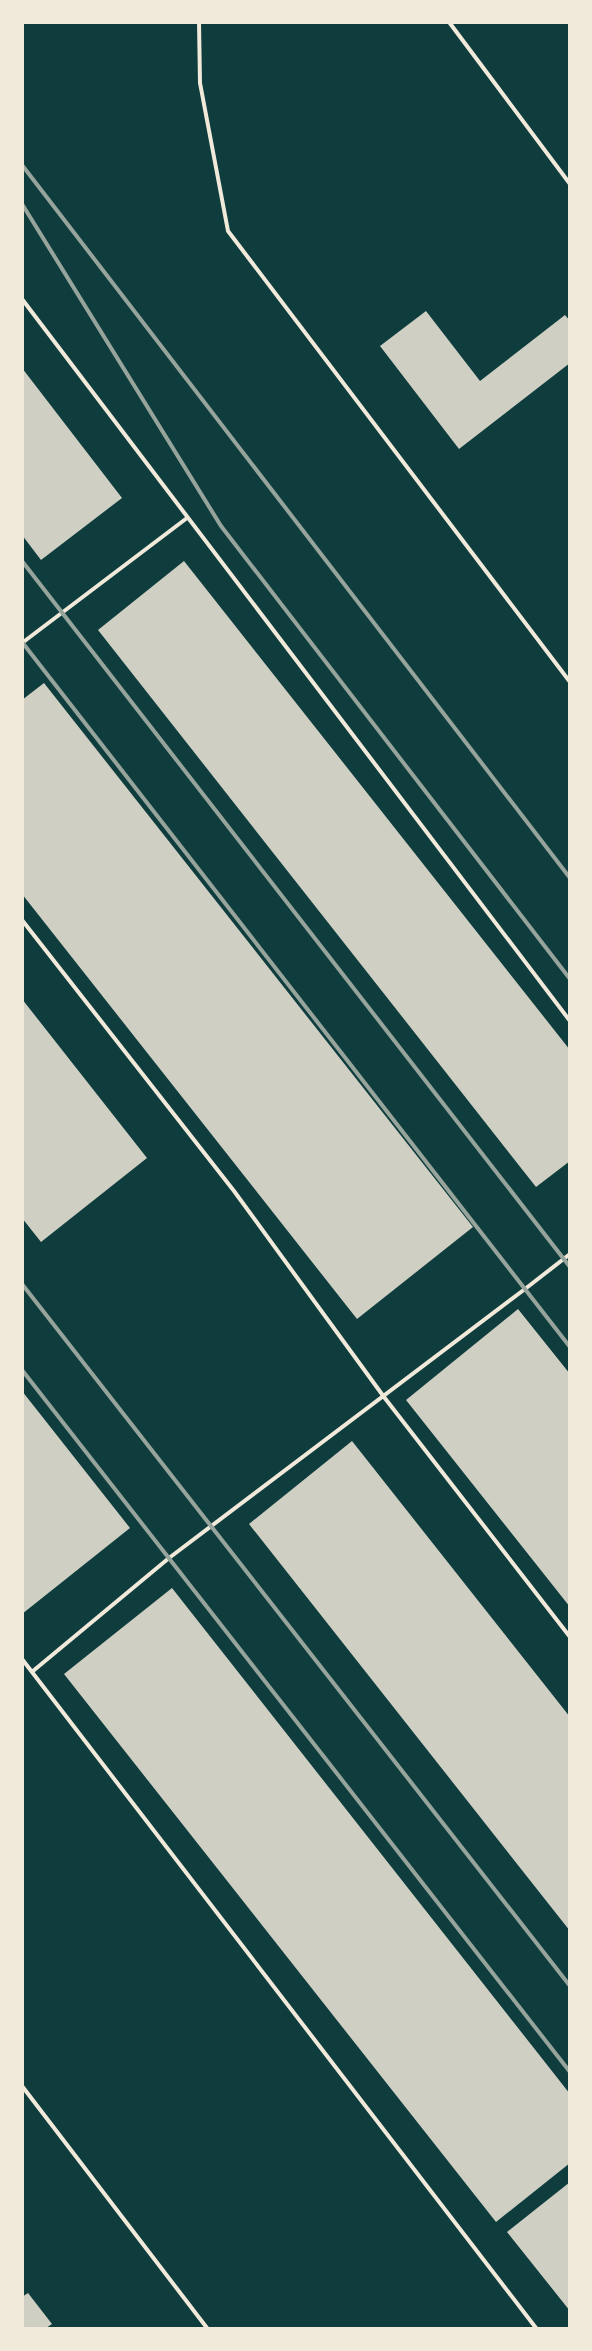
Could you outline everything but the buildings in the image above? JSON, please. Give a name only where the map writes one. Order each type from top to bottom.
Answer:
[{"type":"lane","points":[[199,22],[200,82],[228,231],[570,682]]},
{"type":"lane","points":[[449,22],[570,184]]},
{"type":"lane","points":[[22,299],[570,1021]]},
{"type":"lane","points":[[22,643],[187,518]]},
{"type":"lane","points":[[22,920],[234,1191],[384,1397],[570,1637]]},
{"type":"lane","points":[[33,1671],[169,1558],[384,1397],[570,1254]]},
{"type":"lane","points":[[22,1659],[536,2328]]},
{"type":"lane","points":[[22,2086],[207,2328]]},
{"type":"railway","points":[[22,165],[570,878]]},
{"type":"railway","points":[[22,204],[221,526],[570,979]]},
{"type":"railway","points":[[22,561],[570,1267]]},
{"type":"railway","points":[[22,642],[570,1347]]},
{"type":"railway","points":[[22,1284],[570,1986]]},
{"type":"railway","points":[[22,1370],[570,2072]]}]
